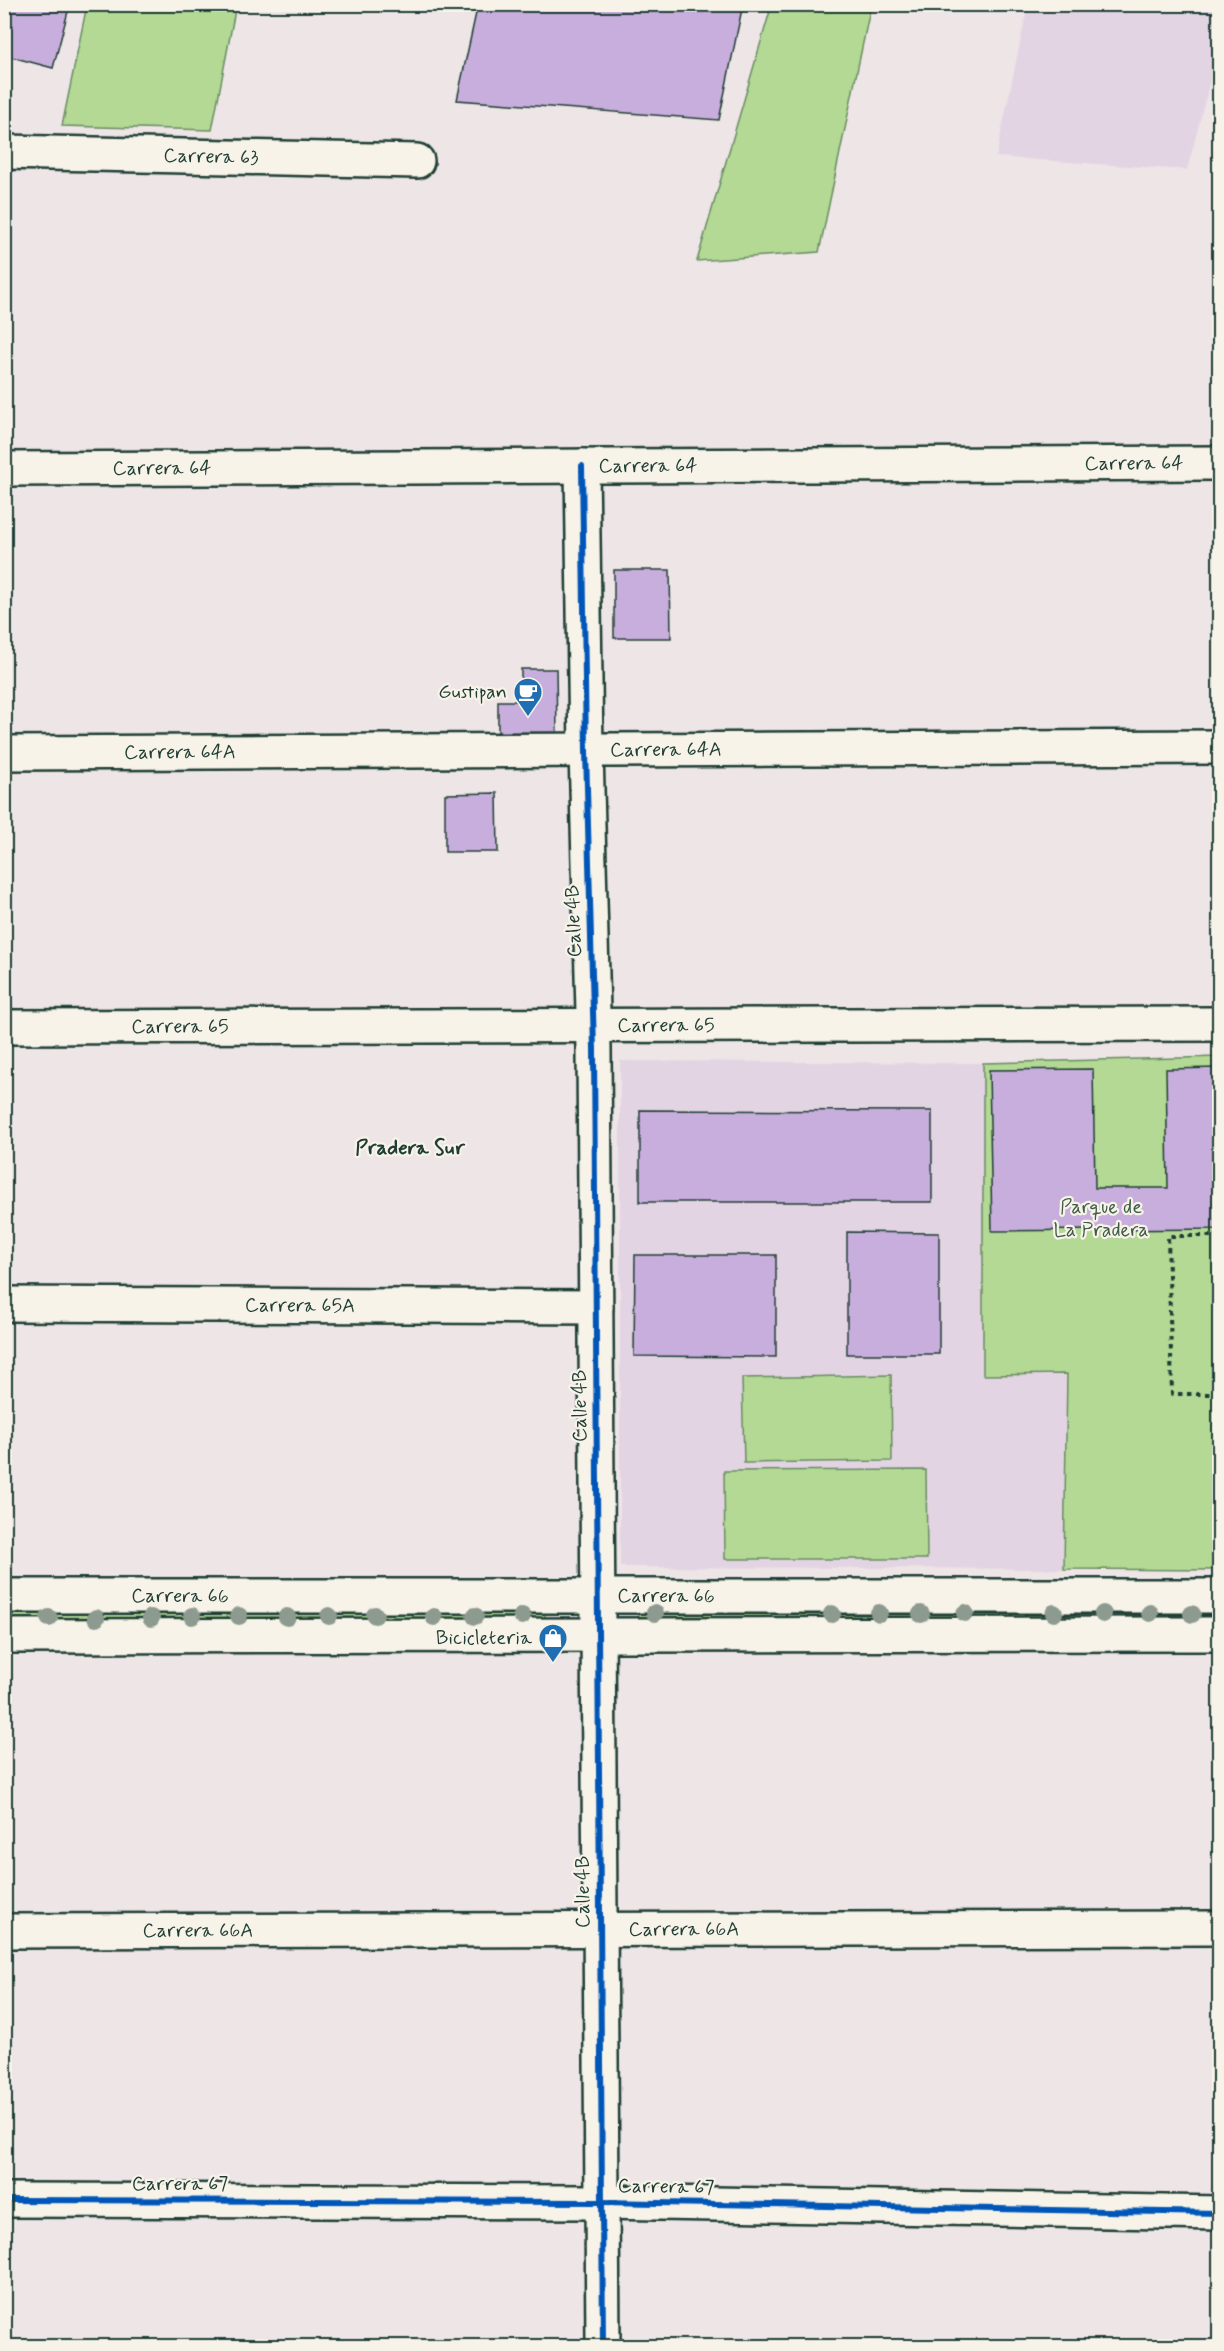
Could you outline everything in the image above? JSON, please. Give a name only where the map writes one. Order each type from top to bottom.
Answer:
[{"type":"street","name":"Carrera 63","points":[[4,152],[417,161]]},
{"type":"street","name":"Carrera 64","points":[[4,469],[1220,463]]},
{"type":"street","name":"Calle 4B","points":[[582,466],[586,751],[594,1026],[603,2346]]},
{"type":"street","name":"Carrera 64A","points":[[4,753],[1220,747]]},
{"type":"street","name":"Carrera 65","points":[[4,1027],[1220,1024]]},
{"type":"street","name":"Carrera 65A","points":[[4,1304],[596,1307]]},
{"type":"street","name":"Carrera 66","points":[[4,1596],[1220,1596]]},
{"type":"street","name":"Carrera 66","points":[[4,1636],[1220,1634]]},
{"type":"street","name":"Carrera 66A","points":[[4,1931],[1220,1928]]},
{"type":"street","name":"Carrera 67","points":[[4,2200],[601,2202],[1220,2213]]},
{"type":"path","points":[[1220,1236],[1168,1236],[1172,1394],[1220,1394]]},
{"type":"shaded area","points":[[1028,5],[1219,5],[1219,46],[1187,170],[996,157]]},
{"type":"shaded area","points":[[620,1061],[983,1063],[983,1375],[1067,1374],[1064,1569],[620,1567]]},
{"type":"green space","points":[[772,4],[871,5],[819,252],[697,261]]},
{"type":"green space","points":[[87,5],[236,5],[212,130],[62,126]]},
{"type":"green space","name":"Parque de La Pradera","points":[[1219,1057],[1219,1570],[1064,1569],[1067,1374],[983,1375],[983,1063]]},
{"type":"green space","points":[[891,1375],[892,1461],[744,1463],[742,1378]]},
{"type":"green space","points":[[926,1470],[927,1559],[725,1559],[724,1471]]},
{"type":"green space","points":[[1219,1607],[1220,1621],[639,1621],[639,1608]]},
{"type":"green space","points":[[545,1609],[545,1621],[5,1624],[4,1612]]},
{"type":"building","points":[[4,4],[70,4],[53,68],[4,55]]},
{"type":"building","points":[[478,4],[743,4],[719,120],[457,100]]},
{"type":"building","points":[[614,570],[670,570],[671,638],[614,638]]},
{"type":"building","name":"Gustipan","points":[[521,669],[556,669],[557,735],[498,735],[498,701],[521,701]]},
{"type":"building","points":[[497,793],[498,852],[445,852],[445,794]]},
{"type":"building","points":[[1220,1068],[1220,1229],[992,1231],[989,1070],[1093,1069],[1095,1188],[1168,1188],[1166,1069]]},
{"type":"building","points":[[640,1110],[932,1111],[932,1202],[640,1202]]},
{"type":"building","points":[[847,1232],[939,1233],[939,1354],[847,1354]]},
{"type":"building","points":[[635,1255],[776,1255],[776,1357],[634,1356]]},
{"type":"cycle path","points":[[582,466],[586,751],[594,1049],[603,2346]]},
{"type":"cycle path","points":[[4,2200],[601,2202],[1220,2213]]},
{"type":"place","name":"Gustipan","points":[[528,718]]},
{"type":"place","name":"Bicicleteria","points":[[553,1664]]},
{"type":"district","name":"Pradera Sur","points":[[410,1148]]}]
